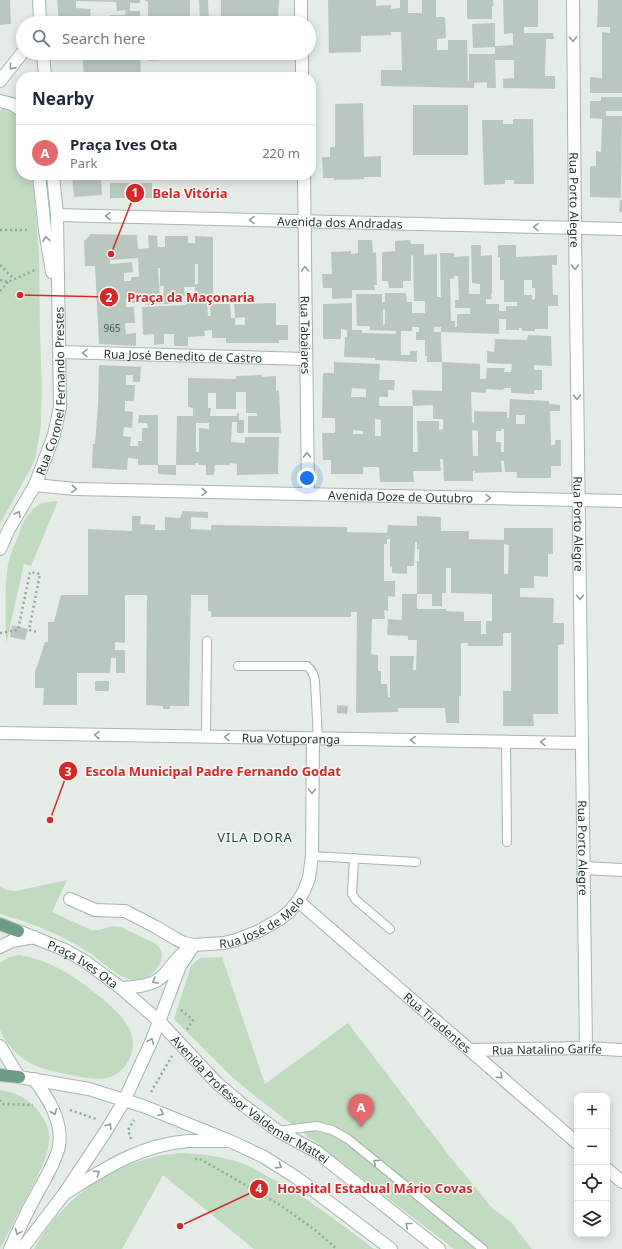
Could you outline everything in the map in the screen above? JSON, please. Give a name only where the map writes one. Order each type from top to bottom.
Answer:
[{"type":"main road","points":[[0,924],[18,931]]},
{"type":"main road","points":[[0,933],[18,931]]},
{"type":"main road","points":[[0,1076],[20,1077]]},
{"type":"street","points":[[39,0],[39,16]]},
{"type":"street","points":[[301,0],[301,16]]},
{"type":"street","name":"Rua Porto Alegre","points":[[573,0],[574,228],[586,1048]]},
{"type":"street","points":[[0,81],[17,60]]},
{"type":"street","points":[[44,60],[45,72]]},
{"type":"street","points":[[302,60],[302,72]]},
{"type":"street","points":[[0,101],[16,107]]},
{"type":"street","points":[[40,180],[50,263],[58,290]]},
{"type":"street","name":"Rua Coronel Fernando Prestes","points":[[0,549],[9,529],[35,485],[48,452],[60,407],[57,215],[54,180]]},
{"type":"street","name":"Rua Tabaiares","points":[[304,180],[308,494]]},
{"type":"street","name":"Avenida dos Andradas","points":[[57,215],[622,229]]},
{"type":"street","name":"Rua José Benedito de Castro","points":[[60,352],[306,359]]},
{"type":"street","name":"Avenida Doze de Outubro","points":[[35,485],[75,489],[622,501]]},
{"type":"street","name":"Rua Votuporanga","points":[[0,733],[582,743]]},
{"type":"street","name":"Rua José de Melo","points":[[70,899],[95,910],[125,912],[184,943],[194,945],[224,943],[254,934],[280,919],[290,911],[298,901],[309,878],[312,856],[315,739]]},
{"type":"street","points":[[584,868],[622,870]]},
{"type":"street","name":"Rua Tiradentes","points":[[298,901],[574,1140]]},
{"type":"street","name":"Praça Ives Ota","points":[[18,931],[65,950],[86,962],[121,988],[159,1021]]},
{"type":"street","points":[[0,947],[12,941],[34,937]]},
{"type":"street","points":[[121,988],[142,986],[164,976],[177,959],[194,945]]},
{"type":"street","points":[[22,1249],[64,1194],[124,1101],[143,1060],[180,966],[194,945]]},
{"type":"street","name":"Avenida Professor Valdemar Mattei","points":[[159,1021],[217,1083],[243,1105],[278,1131],[317,1152],[439,1249]]},
{"type":"street","points":[[0,1046],[20,1077],[90,1089],[143,1106],[230,1141],[264,1157],[297,1178],[391,1249]]},
{"type":"street","name":"Rua Natalino Garife","points":[[471,1050],[586,1048],[622,1050]]},
{"type":"street","points":[[10,1249],[28,1209],[52,1166],[59,1147],[56,1118],[45,1094],[34,1079]]},
{"type":"street","points":[[64,1194],[108,1166],[135,1154],[187,1141],[230,1141]]},
{"type":"street","points":[[610,1172],[622,1182]]},
{"type":"lane","points":[[206,737],[207,641]]},
{"type":"lane","points":[[238,666],[307,666],[311,669],[314,674],[315,681],[315,739]]},
{"type":"lane","points":[[506,741],[507,842]]},
{"type":"lane","points":[[312,856],[416,862]]},
{"type":"lane","points":[[354,858],[352,894],[356,900],[390,929]]},
{"type":"lane","points":[[278,1131],[316,1126],[332,1130],[348,1139],[482,1249]]},
{"type":"path","points":[[0,230],[45,230]]},
{"type":"path","points":[[0,291],[8,282],[50,263]]},
{"type":"path","points":[[0,265],[14,279]]},
{"type":"path","points":[[0,280],[8,282]]},
{"type":"path","points":[[0,633],[18,630],[30,572],[40,574],[29,630],[38,632]]},
{"type":"path","points":[[135,1154],[128,1130],[193,1020],[168,998]]},
{"type":"path","points":[[194,1159],[200,1159],[280,1205],[315,1230],[337,1249]]},
{"type":"green space","points":[[2,109],[10,109],[16,114],[16,180],[33,180],[39,255],[42,387],[41,425],[36,455],[32,466],[0,524],[0,111]]},
{"type":"green space","points":[[58,501],[31,566],[24,564],[6,644],[6,584],[8,564],[11,553],[28,515],[42,503]]},
{"type":"green space","points":[[67,880],[52,912],[91,930],[99,930],[112,926],[121,927],[156,944],[160,948],[162,958],[158,967],[150,976],[138,980],[128,979],[117,973],[90,953],[66,939],[42,928],[0,914],[0,886],[6,890],[15,891]]},
{"type":"green space","points":[[19,955],[41,960],[62,970],[99,996],[121,1017],[127,1025],[133,1043],[132,1052],[127,1063],[120,1071],[115,1075],[99,1079],[80,1077],[58,1072],[39,1067],[28,1062],[8,1044],[0,1029],[0,963],[9,957]]},
{"type":"green space","points":[[222,957],[265,1084],[348,1023],[451,1158],[492,1208],[511,1222],[532,1249],[454,1249],[233,1078],[174,1019],[191,966],[200,958]]},
{"type":"green space","points":[[0,1090],[19,1096],[27,1100],[35,1107],[46,1123],[49,1134],[49,1142],[45,1159],[37,1178],[0,1249]]},
{"type":"green space","points":[[181,1153],[219,1157],[249,1166],[306,1199],[374,1249],[254,1249],[163,1175],[122,1249],[34,1249],[46,1230],[61,1212],[77,1196],[96,1182],[115,1171],[136,1162],[158,1156]]},
{"type":"building","points":[[0,0],[10,0],[11,24],[0,25]]},
{"type":"building","points":[[57,0],[140,0],[140,3],[130,3],[130,11],[140,11],[140,16],[110,16],[125,15],[126,10],[117,11],[116,2],[76,1],[76,8],[90,9],[90,16],[58,16]]},
{"type":"building","points":[[190,0],[190,16],[148,16],[148,2],[145,1]]},
{"type":"building","points":[[199,0],[208,0],[209,16],[200,16]]},
{"type":"building","points":[[221,0],[279,0],[278,16],[221,16]]},
{"type":"building","points":[[328,0],[376,0],[376,6],[391,5],[391,9],[400,8],[400,0],[408,0],[408,13],[422,13],[422,0],[436,0],[436,17],[445,17],[446,38],[437,39],[437,50],[448,50],[448,40],[467,40],[469,81],[469,54],[495,54],[495,47],[473,48],[472,24],[495,23],[495,46],[513,45],[513,33],[504,34],[503,0],[538,0],[538,27],[524,27],[524,33],[553,33],[554,39],[546,39],[545,76],[555,76],[555,89],[503,88],[503,79],[514,78],[514,60],[495,60],[496,88],[487,88],[487,82],[474,83],[474,88],[381,86],[381,70],[402,70],[401,32],[391,32],[391,35],[361,36],[361,52],[329,53]]},
{"type":"building","points":[[467,0],[493,0],[494,6],[492,6],[492,19],[467,19]]},
{"type":"building","points":[[598,0],[622,0],[622,93],[590,93],[590,77],[602,78],[602,32],[610,33],[610,27],[597,27]]},
{"type":"building","points":[[83,60],[140,60],[141,72],[84,72]]},
{"type":"building","points":[[601,97],[622,97],[622,111],[606,111],[606,116],[622,116],[621,198],[590,197],[590,166],[596,166],[596,151],[601,152],[602,119],[590,118],[590,101],[601,101]]},
{"type":"building","points":[[363,103],[364,157],[381,156],[381,177],[334,180],[334,178],[323,178],[322,157],[330,157],[330,147],[335,147],[335,104]]},
{"type":"building","points":[[413,105],[468,105],[468,155],[413,155]]},
{"type":"building","points":[[513,119],[533,119],[534,184],[514,184],[514,180],[505,180],[505,184],[484,185],[482,120],[503,120],[503,124],[513,124]]},
{"type":"building","points":[[72,180],[101,180],[102,195],[74,197]]},
{"type":"building","points":[[110,183],[152,183],[152,198],[110,198]]},
{"type":"building","points":[[620,200],[622,200],[622,212],[619,212]]},
{"type":"building","points":[[91,234],[137,235],[138,249],[149,248],[148,235],[157,236],[158,247],[165,247],[165,236],[188,236],[188,243],[195,243],[195,236],[213,237],[213,296],[199,296],[200,302],[207,302],[208,316],[211,316],[210,304],[230,304],[231,318],[235,318],[234,304],[276,303],[276,325],[288,325],[288,340],[279,340],[279,343],[226,343],[226,338],[212,338],[212,330],[204,331],[205,336],[188,337],[188,346],[174,346],[174,334],[164,334],[164,344],[154,345],[154,334],[143,335],[142,307],[186,305],[186,296],[194,296],[195,287],[184,287],[185,296],[180,296],[181,303],[145,305],[145,297],[141,297],[141,303],[132,303],[132,299],[126,299],[126,307],[134,307],[135,323],[125,323],[126,334],[136,333],[136,346],[99,344],[95,266],[85,266],[84,241]],"holes":[[[138,258],[139,277],[131,277],[131,281],[124,281],[124,273],[133,272],[132,262],[110,264],[110,260]],[[195,264],[198,264],[198,284],[195,284]],[[158,268],[160,268],[160,286],[164,286],[163,296],[160,297]],[[245,317],[245,325],[235,325],[235,318]]]},
{"type":"building","points":[[358,240],[372,240],[373,253],[376,252],[377,285],[374,285],[375,290],[352,290],[352,298],[332,299],[332,288],[323,288],[322,274],[332,274],[331,252],[351,251],[351,254],[358,253]]},
{"type":"building","points":[[410,240],[411,244],[424,244],[424,255],[437,254],[437,297],[441,297],[440,253],[454,253],[454,257],[469,256],[469,294],[480,294],[480,284],[472,283],[471,245],[481,245],[481,256],[492,255],[492,299],[486,299],[486,304],[499,304],[499,311],[506,311],[506,306],[517,306],[517,302],[504,302],[504,280],[500,280],[500,257],[498,257],[498,245],[516,245],[516,257],[557,255],[557,265],[552,265],[553,295],[558,295],[558,306],[548,306],[548,329],[522,331],[522,328],[519,328],[519,330],[506,330],[506,319],[499,319],[499,334],[441,332],[442,362],[427,362],[427,356],[425,356],[425,340],[416,340],[416,332],[419,332],[419,327],[412,327],[412,331],[401,331],[401,355],[410,355],[410,351],[417,351],[417,362],[344,357],[345,337],[347,337],[347,330],[341,329],[341,339],[323,339],[323,304],[352,303],[352,330],[362,330],[362,333],[396,334],[396,331],[370,330],[370,326],[357,326],[356,294],[382,294],[382,302],[385,302],[385,293],[406,293],[407,302],[412,302],[412,313],[425,313],[425,301],[414,301],[413,255],[411,256],[411,281],[403,281],[403,288],[389,288],[388,281],[382,281],[382,252],[395,251],[395,241]],"holes":[[[454,276],[458,276],[459,300],[455,300],[455,308],[470,308],[470,314],[457,314],[457,327],[455,327],[455,321],[451,321],[450,279],[454,278]],[[524,280],[532,280],[532,288],[535,288],[535,299],[532,300],[532,295],[524,295]],[[383,309],[385,309],[385,324],[383,325]],[[434,327],[441,327],[441,332],[434,332]]]},
{"type":"building","points":[[528,335],[551,336],[552,366],[534,365],[534,370],[542,370],[542,390],[534,390],[534,394],[511,393],[511,388],[504,388],[503,390],[486,389],[486,393],[471,392],[472,422],[474,423],[474,411],[507,412],[507,418],[509,418],[510,399],[549,401],[549,404],[560,405],[560,411],[550,411],[551,445],[555,445],[555,440],[561,440],[561,466],[551,466],[551,478],[517,478],[517,472],[505,472],[504,461],[501,461],[502,472],[475,473],[475,471],[473,471],[473,481],[444,481],[443,459],[440,459],[441,471],[413,471],[414,482],[380,482],[379,467],[363,467],[363,474],[331,474],[331,460],[323,460],[322,433],[335,433],[335,418],[322,418],[323,373],[334,373],[334,362],[380,364],[379,380],[395,380],[394,390],[388,390],[388,397],[379,397],[379,406],[413,406],[412,390],[442,391],[442,362],[480,364],[480,379],[486,379],[487,368],[505,368],[504,372],[511,372],[512,364],[487,363],[487,351],[494,352],[495,339],[527,340]],"holes":[[[352,388],[366,389],[366,397],[351,397]],[[433,405],[433,419],[443,419],[443,429],[439,430],[439,421],[417,421],[418,452],[413,452],[413,406]],[[516,415],[525,415],[525,424],[516,424]],[[375,419],[381,420],[381,436],[375,436]],[[501,429],[504,429],[504,452],[501,452],[501,442],[496,442],[496,431],[501,431]],[[353,430],[363,431],[363,434],[353,434]],[[472,430],[478,431],[478,456],[473,456]]]},
{"type":"building","points":[[99,365],[141,367],[140,382],[133,382],[133,375],[126,375],[126,385],[135,385],[134,401],[125,401],[125,411],[133,412],[132,428],[124,427],[123,436],[131,437],[130,446],[138,446],[138,441],[142,441],[142,428],[148,428],[147,423],[138,423],[139,415],[158,415],[158,465],[138,465],[138,459],[128,458],[127,470],[92,468],[93,444],[95,444],[98,404]]},
{"type":"building","points":[[236,376],[276,376],[276,391],[279,390],[281,433],[248,433],[248,416],[257,416],[257,413],[246,413],[246,392],[236,392],[236,409],[216,409],[216,393],[208,393],[208,408],[211,408],[210,416],[237,416],[237,413],[239,413],[239,420],[244,420],[244,433],[237,433],[237,422],[232,422],[231,442],[245,443],[245,437],[279,437],[278,474],[237,475],[237,464],[230,463],[230,465],[215,465],[214,475],[206,475],[206,465],[198,465],[198,463],[195,463],[195,465],[176,465],[177,416],[193,416],[193,408],[188,407],[188,378],[236,379]],"holes":[[[196,423],[209,423],[209,429],[199,428],[199,452],[196,452]]]},
{"type":"building","points":[[158,465],[176,465],[176,475],[158,474]]},
{"type":"building","points":[[183,511],[208,512],[208,518],[191,517],[191,529],[211,530],[211,525],[347,527],[347,532],[387,533],[388,525],[417,526],[417,516],[441,517],[441,531],[469,531],[469,539],[504,540],[504,528],[553,528],[553,554],[548,554],[548,577],[534,576],[534,588],[520,588],[520,597],[554,598],[553,623],[564,623],[564,644],[558,645],[558,714],[533,714],[534,726],[503,726],[503,691],[511,691],[511,633],[503,633],[503,646],[468,646],[468,643],[461,643],[461,696],[459,696],[459,723],[446,723],[445,708],[398,708],[398,712],[356,713],[357,612],[351,612],[351,617],[211,617],[211,611],[208,611],[208,595],[191,595],[189,706],[170,706],[170,709],[163,709],[163,706],[146,705],[147,595],[125,595],[125,643],[115,642],[115,650],[125,650],[125,673],[116,673],[116,658],[111,658],[110,673],[77,673],[77,705],[43,705],[44,688],[35,688],[35,672],[45,642],[48,642],[48,622],[54,622],[61,595],[88,595],[88,529],[132,531],[132,516],[141,516],[140,524],[155,525],[155,530],[165,530],[165,517],[180,518]],"holes":[[[387,539],[390,539],[390,566],[392,567],[392,573],[407,574],[407,566],[414,566],[415,542],[417,542],[417,549],[419,549],[419,561],[417,561],[417,594],[402,594],[402,620],[388,619],[387,635],[408,636],[408,640],[417,640],[416,670],[413,670],[414,656],[390,656],[390,697],[388,697],[387,684],[381,684],[381,671],[378,671],[378,655],[371,654],[372,619],[385,619],[384,610],[388,611],[388,596],[395,597],[395,581],[384,581],[384,544],[387,544]],[[504,544],[509,545],[508,574],[504,574]],[[446,568],[451,568],[451,593],[492,594],[492,621],[486,621],[486,634],[481,634],[481,621],[464,621],[464,612],[446,611],[446,609],[417,609],[417,594],[432,594],[432,606],[442,606],[442,593],[446,593]]]},
{"type":"building","points":[[12,625],[28,629],[25,640],[10,637]]},
{"type":"building","points":[[95,681],[109,681],[109,691],[95,691]]},
{"type":"building","points":[[337,705],[348,706],[347,714],[337,713]]},
{"type":"place","name":"Bela Vitória","points":[[111,254]]},
{"type":"place","name":"Praça da Maçonaria","points":[[20,295]]},
{"type":"place","name":"Escola Municipal Padre Fernando Godat","points":[[50,820]]},
{"type":"place","name":"Praça Ives Ota","points":[[361,1127]]},
{"type":"place","name":"Hospital Estadual Mário Covas","points":[[180,1226]]},
{"type":"district","name":"VILA DORA","points":[[255,837]]}]
